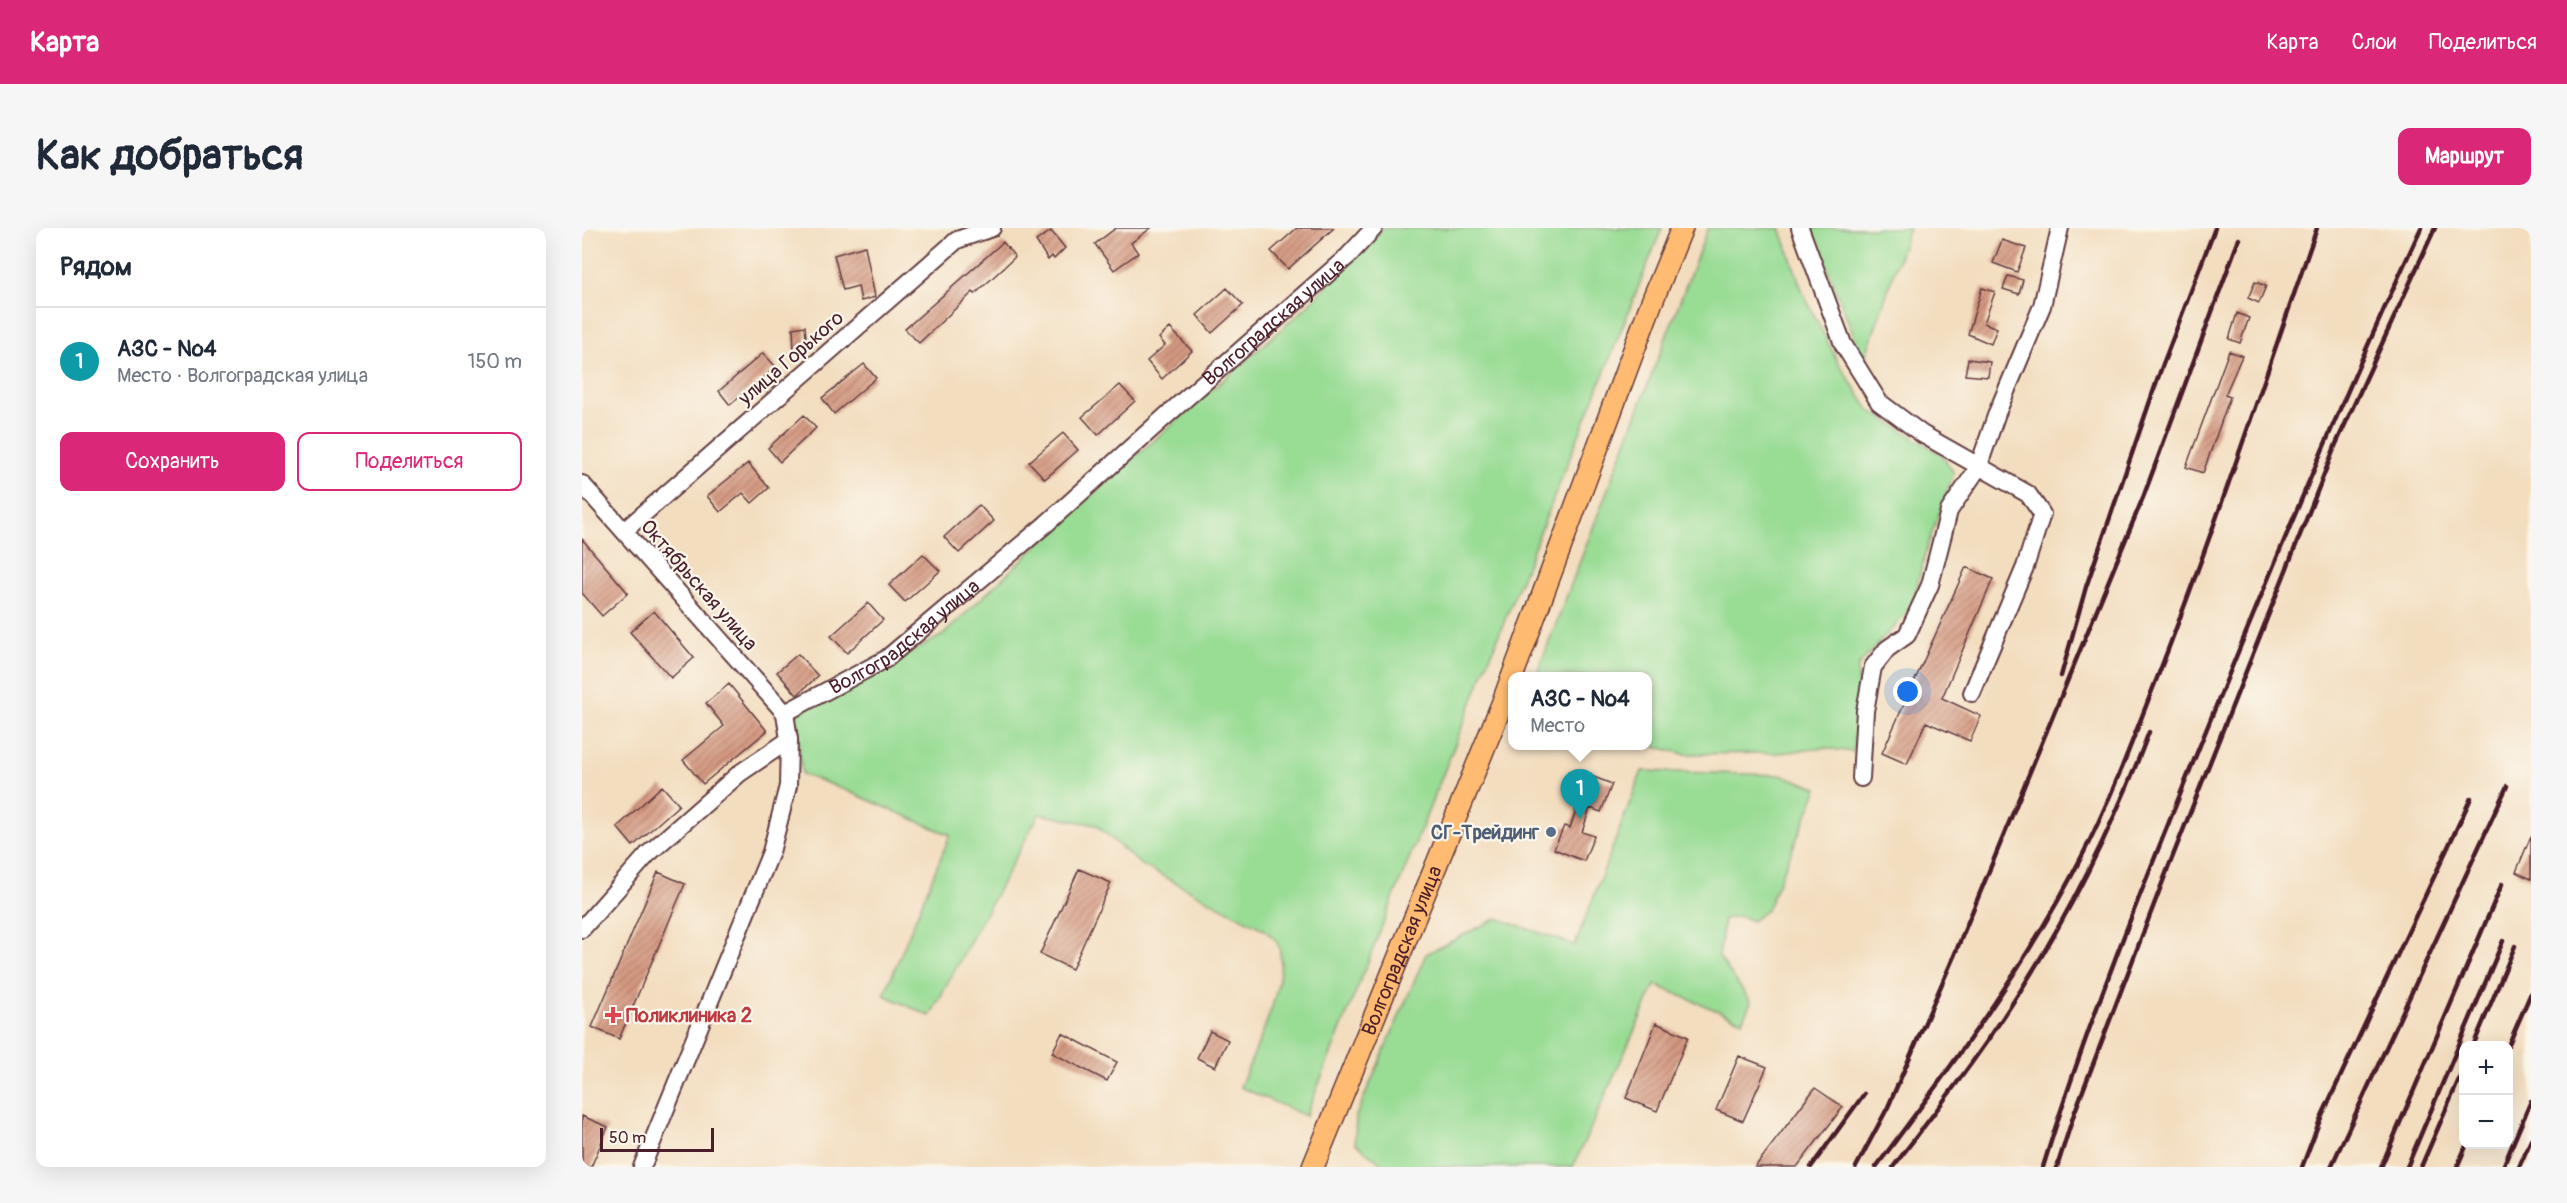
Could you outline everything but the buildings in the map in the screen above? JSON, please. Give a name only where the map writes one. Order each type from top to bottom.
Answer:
[{"type":"main road","name":"Волгоградская улица","points":[[1514,672],[1651,304],[1682,228]]},
{"type":"main road","name":"Волгоградская улица","points":[[1313,1167],[1508,688]]},
{"type":"street","name":"улица Горького","points":[[624,531],[957,240],[992,228]]},
{"type":"street","name":"Волгоградская улица","points":[[785,713],[886,659],[1046,524],[1348,256],[1374,228]]},
{"type":"street","points":[[1800,228],[1843,344],[1879,402],[1922,434],[2028,495],[2042,514],[2025,567],[1972,693]]},
{"type":"street","points":[[1861,778],[1865,711],[1874,667],[1887,649],[1907,635],[1930,585],[1949,512],[1978,468],[1997,413],[2042,306],[2060,228]]},
{"type":"street","name":"Октябрьская улица","points":[[582,484],[785,713]]},
{"type":"street","points":[[642,1167],[771,852],[788,786],[789,740],[785,713]]},
{"type":"street","points":[[582,930],[648,854],[740,773],[789,740]]},
{"type":"green space","points":[[1383,228],[1662,228],[1306,1116],[1240,1087],[1276,994],[1281,956],[1276,940],[1263,929],[1140,864],[1096,825],[1039,814],[930,1016],[884,995],[950,835],[802,774],[796,714],[943,635],[1070,514],[1301,312]]},
{"type":"green space","points":[[1708,228],[1780,228],[1803,293],[1839,364],[1869,410],[1941,454],[1954,473],[1928,544],[1911,608],[1858,666],[1857,716],[1853,752],[1825,748],[1778,753],[1684,754],[1652,746],[1652,672],[1538,672]]},
{"type":"green space","points":[[1811,228],[1909,228],[1864,361]]},
{"type":"green space","points":[[1642,771],[1781,775],[1818,788],[1767,910],[1752,921],[1740,916],[1724,919],[1719,957],[1751,1002],[1742,1021],[1655,985],[1573,1167],[1386,1167],[1355,1143],[1356,1116],[1426,954],[1497,918],[1575,945]]},
{"type":"railway","points":[[2061,676],[2086,587],[2160,372],[2215,228]]},
{"type":"railway","points":[[1876,1167],[1933,1091],[2013,975],[2062,894],[2095,830],[2180,618],[2317,228]]},
{"type":"railway","points":[[2043,1167],[2079,1057],[2162,840],[2310,479],[2421,228]]},
{"type":"railway","points":[[2057,1167],[2074,1114],[2163,881],[2336,444],[2435,228]]},
{"type":"railway","points":[[1856,1167],[1888,1107],[1954,956],[2144,495],[2239,239]]},
{"type":"railway","points":[[1893,1167],[2000,1023],[2049,943],[2113,818],[2149,732]]},
{"type":"railway","points":[[2331,1167],[2507,786]]},
{"type":"railway","points":[[2302,1167],[2320,1120],[2471,798]]},
{"type":"railway","points":[[2381,1167],[2502,884]]},
{"type":"railway","points":[[2407,1167],[2503,941]]},
{"type":"railway","points":[[2475,1041],[2515,946]]},
{"type":"railway","points":[[2510,1041],[2531,993]]},
{"type":"railway","points":[[2421,1167],[2459,1080]]},
{"type":"railway","points":[[1811,1167],[1864,1094]]},
{"type":"railway","points":[[2503,1167],[2531,1101]]},
{"type":"railway","points":[[2519,1167],[2531,1140]]},
{"type":"railway","points":[[2457,1167],[2465,1149]]},
{"type":"place","name":"АЗС - №4","points":[[1580,819]]},
{"type":"place","name":"СГ-Трейдинг","points":[[1551,832]]},
{"type":"place","name":"Поликлиника 2","points":[[613,1015]]}]
